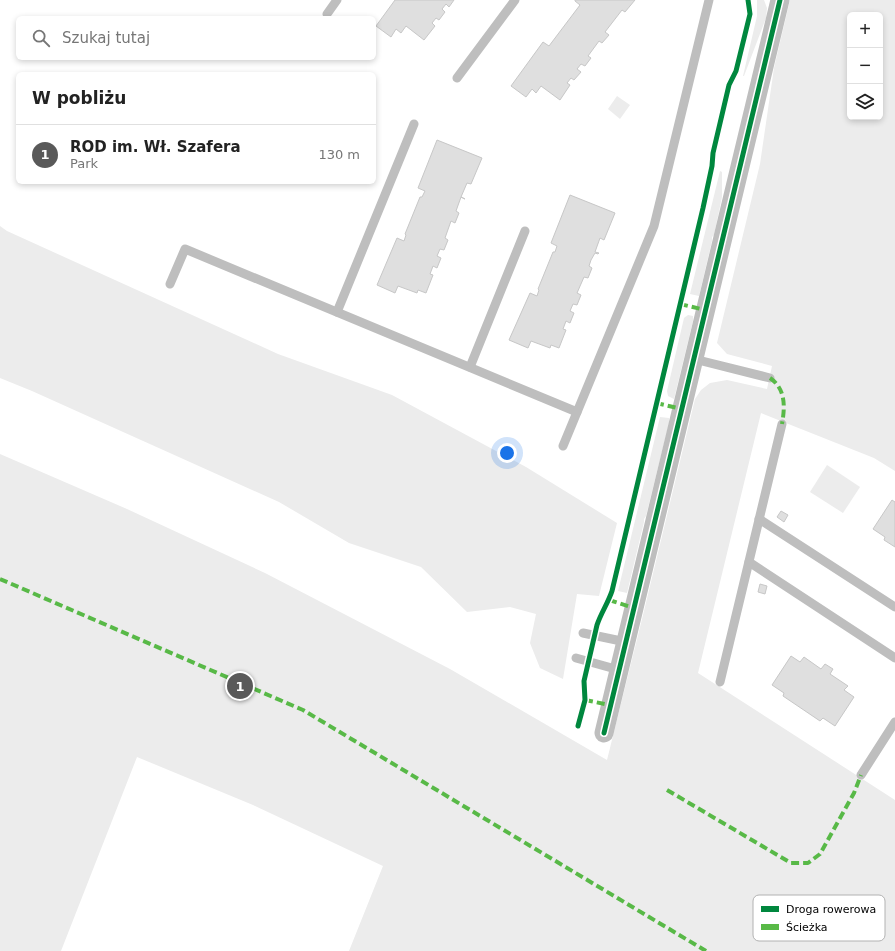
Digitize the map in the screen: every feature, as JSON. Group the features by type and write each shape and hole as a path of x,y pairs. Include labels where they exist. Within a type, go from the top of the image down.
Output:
{"street":[{"path":"604,733 780,0"}],"lane":[{"path":"327,14 337,0"},
{"path":"457,78 515,0"},
{"path":"563,446 654,226 709,0"},
{"path":"337,312 414,124"},
{"path":"470,367 525,231"},
{"path":"170,284 185,249 577,412"},
{"path":"694,360 770,378"},
{"path":"720,682 782,424"},
{"path":"759,519 895,607"},
{"path":"749,562 895,658"},
{"path":"583,633 626,642"},
{"path":"576,658 619,670"},
{"path":"861,775 895,722"}],"shaded area":[{"path":"757,0 764,0 767,8 766,18 743,76 757,16"},
{"path":"790,0 895,0 895,471 874,458 761,413 698,673 895,800 895,951 349,951 383,866 253,805 137,757 61,951 0,951 0,454 127,509 265,573 450,669 607,760 695,399 701,390 710,383 727,380 767,389 772,366 727,354 717,343 760,164 774,68"},
{"path":"617,96 630,105 620,119 608,109"},
{"path":"720,171 722,172 722,197 699,296 690,294"},
{"path":"0,226 7,231 278,354 392,395 526,467 617,523 599,596 577,594 563,679 540,668 530,643 536,614 510,607 467,612 421,567 349,543 279,502 0,378"},
{"path":"688,315 693,316 693,321 674,399 668,396 667,391 684,318"},
{"path":"660,417 669,418 669,423 644,519 627,593 618,591"},
{"path":"827,465 860,487 843,513 810,492"}],"building":[{"path":"395,0 454,0 449,7 446,4 442,9 445,12 439,20 436,18 432,23 435,26 424,40 406,26 401,33 396,29 391,37 376,26"},
{"path":"575,0 635,0 625,12 622,10 605,32 609,35 602,43 599,41 588,56 591,58 585,66 581,64 577,69 581,72 574,80 571,78 567,83 570,85 560,100 541,86 536,93 532,89 526,97 511,86 543,42 549,46 580,5"},
{"path":"437,140 482,158 471,184 467,183 461,197 456,211 459,213 455,223 451,221 445,238 448,240 444,250 440,249 437,256 441,258 437,268 433,266 430,274 433,275 426,293 418,290 417,293 398,286 395,293 377,285 397,238 404,241 405,234 420,197 422,197 425,191 418,188"},
{"path":"570,195 615,213 604,240 600,238 595,252 599,253 595,253 591,260 589,266 592,268 588,278 584,277 577,293 581,295 577,305 573,304 570,311 574,313 570,323 566,321 563,329 566,330 559,348 551,345 550,348 531,341 528,348 509,340 530,293 537,296 538,289 553,252 555,252 557,246 551,243"},
{"path":"892,500 895,502 895,547 884,540 885,537 873,529"},
{"path":"781,511 788,515 784,522 777,517"},
{"path":"760,584 767,586 765,594 758,592"},
{"path":"791,656 800,662 804,657 821,669 825,664 833,669 830,674 848,686 844,690 854,697 835,726 823,718 820,721 783,696 784,693 772,685"}],"marked path":[{"path":"680,304 705,310"},
{"path":"770,378 775,382 782,393 784,405 782,424"},
{"path":"656,403 682,409"},
{"path":"0,579 303,710 706,951"},
{"path":"609,600 634,608"},
{"path":"585,700 610,705"},
{"path":"667,790 791,863 808,863 820,854 854,793 861,775"}],"cycle path":[{"path":"578,726 585,700 584,681 597,625 612,591 703,208 712,166 713,153 729,85 736,71 750,14 748,0"},
{"path":"604,733 780,0"}],"place":[{"name":"ROD im. Wł. Szafera","path":"240,686"}]}
